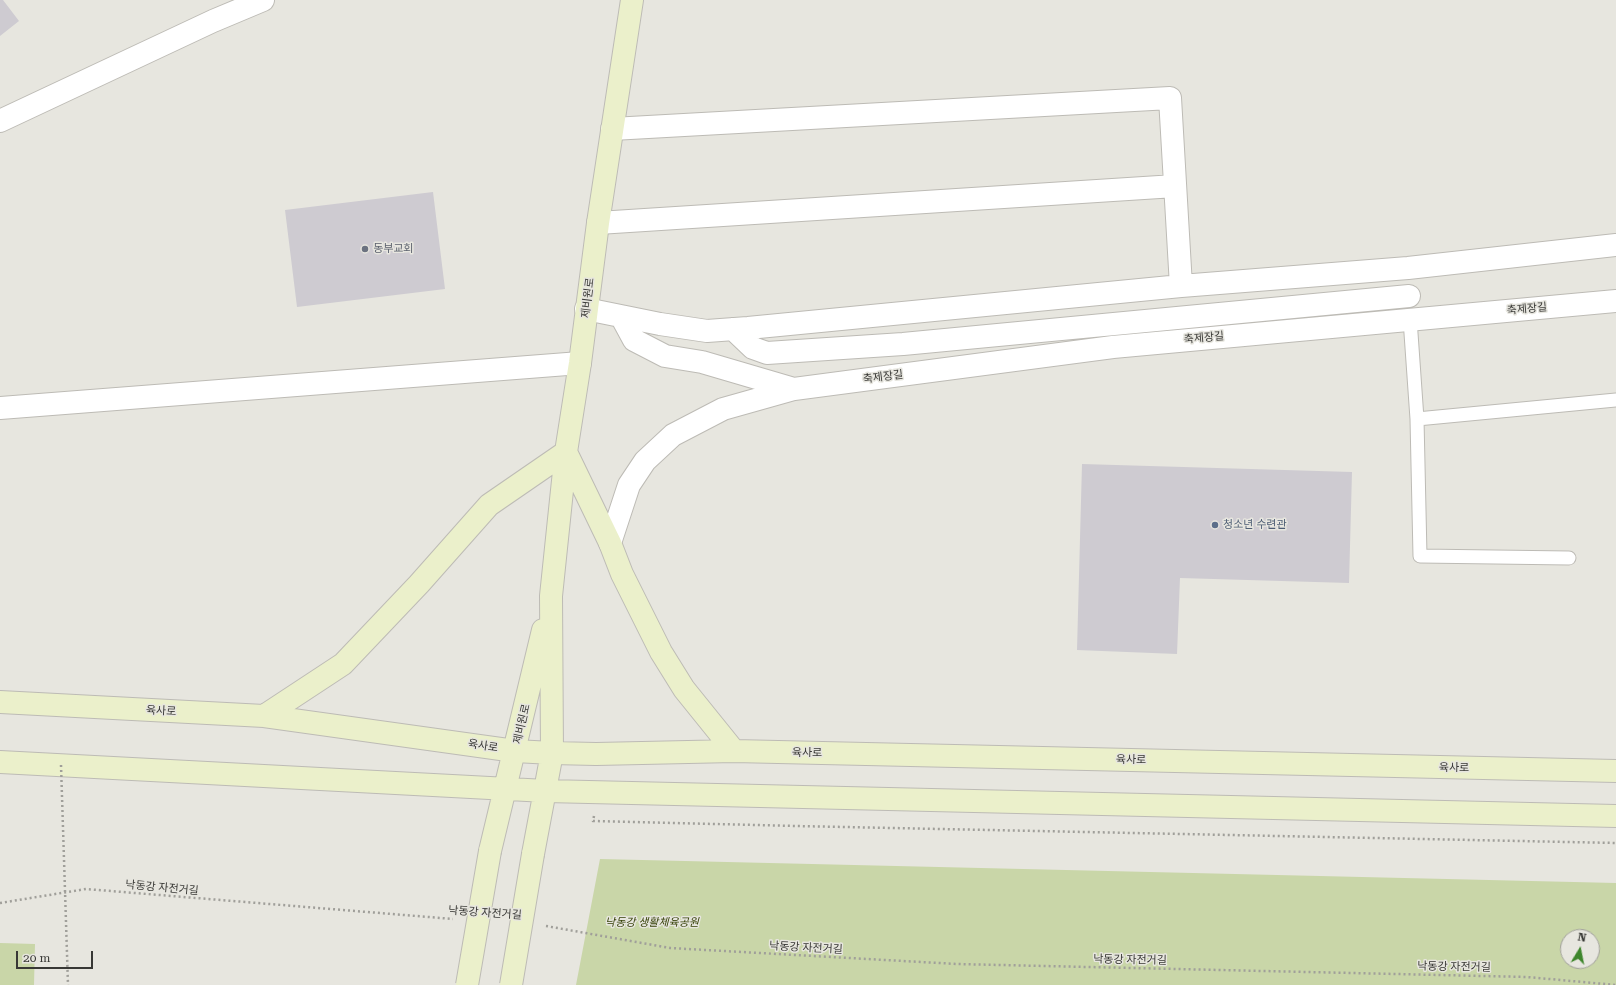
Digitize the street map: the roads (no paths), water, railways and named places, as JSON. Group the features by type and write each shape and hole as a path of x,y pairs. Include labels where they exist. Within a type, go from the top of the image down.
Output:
{"street":[{"path":"0,121 213,21 264,0"},
{"name":"제비원로","path":"511,985 552,753 551,596 566,452 580,363 598,223 632,0"},
{"path":"612,129 1170,98 1181,286"},
{"path":"598,223 1175,186"},
{"path":"586,309 660,324 707,331 1181,286 1408,268 1616,246"},
{"path":"1408,268 1410,319"},
{"path":"733,329 753,348 767,353 903,344 1409,296"},
{"name":"축제장길","path":"610,543 629,484 645,461 673,435 723,409 794,389 1113,347 1616,301"},
{"path":"621,316 634,340 666,356 702,362 794,389"},
{"path":"0,408 580,363"},
{"path":"264,716 343,664 420,584 489,505 566,452 610,543 622,574 661,652 684,689 734,751"},
{"name":"제비원로","path":"467,985 490,851 551,596"},
{"name":"육사로","path":"0,702 264,716 515,751 552,753 734,751 1616,771"},
{"path":"0,762 546,791 1616,816"}],"lane":[{"path":"1410,319 1417,419 1420,556 1569,558"},
{"path":"1417,419 1616,400"}],"place":[{"name":"동부교회","path":"365,249"},
{"name":"청소년 수련관","path":"1215,525"}],"park label":[{"name":"낙동강 생활체육공원","path":"652,923"}]}
